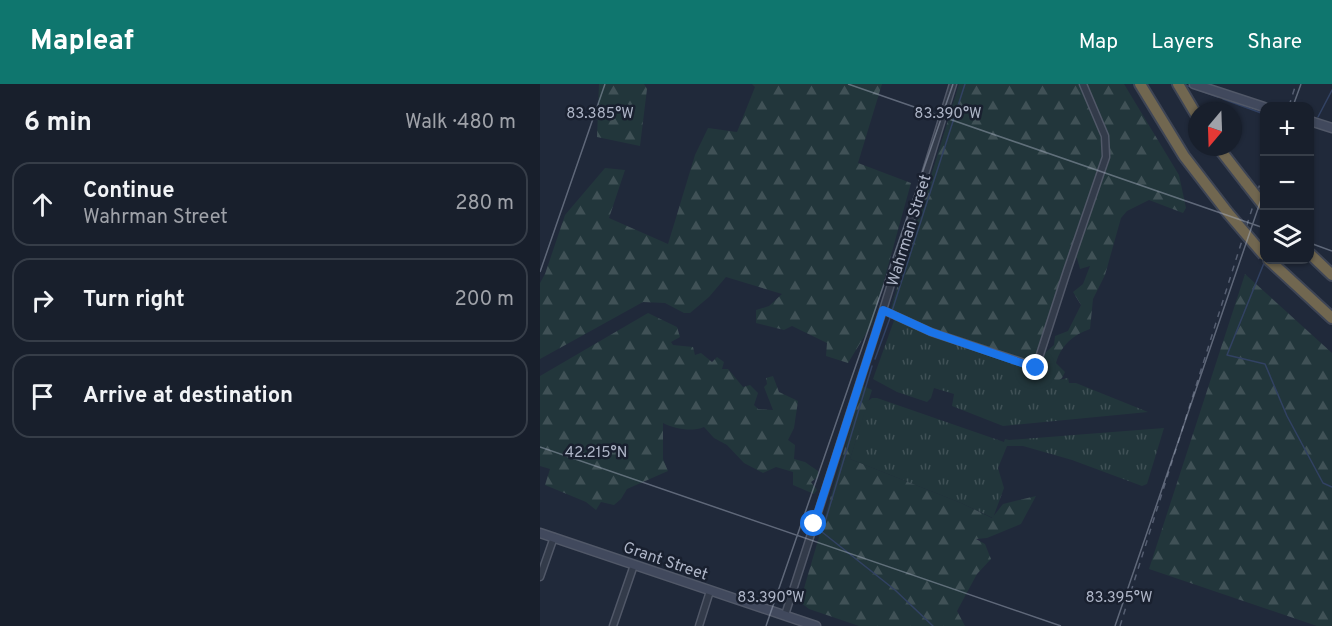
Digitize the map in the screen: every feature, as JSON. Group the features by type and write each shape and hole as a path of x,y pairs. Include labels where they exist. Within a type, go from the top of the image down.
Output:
{"highway":[{"path":"1140,84 1184,156 1260,250"},
{"path":"1178,84 1188,102"},
{"path":"1225,156 1260,201"},
{"path":"1314,258 1332,274"},
{"path":"1273,264 1332,318"}],"street":[{"name":"Wahrman Street","path":"788,619 953,84"},
{"path":"883,310 931,332 1036,368 1106,157 1105,136 1083,84"},
{"path":"1194,84 1260,106"},
{"path":"1314,122 1332,128"},
{"name":"Grant Street","path":"540,533 788,619 816,626"},
{"path":"540,577 554,537"},
{"path":"613,626 634,565"},
{"path":"699,626 710,591"}],"green space":[{"path":"599,84 644,84 647,89 640,146 597,137"},
{"path":"752,84 882,84 858,163 911,183 872,324 848,363 826,356 827,343 792,326 784,330 756,323 756,310 769,306 782,294 726,277 709,297 690,313 684,313 665,303 643,302 540,359 540,283 565,215 605,168 625,170 609,218 668,244 695,155 708,128 737,132 755,87"},
{"path":"959,84 1124,84 1179,175 1186,208 1183,213 1149,200 1127,211 1121,218 1105,275 1093,299 1090,329 1078,334 1064,346 1056,363 1065,372 1058,381 1044,375 1040,369 1045,353 1054,345 1055,336 1068,331 1081,305 1073,292 1083,284 1090,266 1080,269 1077,258 1067,266 1060,282 1033,363 914,322 890,311"},
{"path":"1245,274 1332,353 1332,626 1317,626 1149,569"},
{"path":"648,313 677,327 680,337 671,342 673,345 693,347 695,355 701,353 712,362 717,357 724,362 722,369 728,369 743,387 750,385 758,393 754,405 758,409 773,410 764,387 767,384 766,378 773,376 779,392 798,401 794,428 788,440 795,445 794,459 805,462 818,471 818,477 811,482 817,490 814,494 793,485 793,472 776,467 763,473 744,463 727,445 714,438 704,427 684,429 663,423 663,459 668,471 627,489 614,505 601,502 596,510 586,502 545,485 550,469 540,466 540,376"},
{"path":"896,315 986,348 1035,362 1044,375 1058,380 1068,378 1069,383 1076,383 1148,412 1003,426 952,406 954,394 934,388 927,402 897,392 873,379"},
{"path":"863,386 872,390 850,459 961,503 992,518 1003,504 1036,496 1021,524 987,538 976,539 985,544 991,559 977,574 957,611 965,626 859,626 809,609 800,602"},
{"path":"872,398 1004,442 1005,439 1164,428 1147,484 1142,486 1072,460 1023,446 1007,446 998,468 1004,488 993,518 850,459 868,401"}],"waterway":[{"path":"892,311 965,84"},
{"path":"1185,85 1218,97"},
{"path":"1318,117 1332,90"},
{"path":"1223,99 1260,113"},
{"path":"1264,264 1227,355 1265,364 1287,416 1323,483 1332,487"},
{"path":"875,359 890,318"},
{"path":"872,366 822,532 895,590 933,626"}],"railway":[{"path":"1290,102 1296,84"},
{"path":"1120,626 1260,184"}],"route":[{"path":"814,524 883,310 931,332 1036,368"}]}
